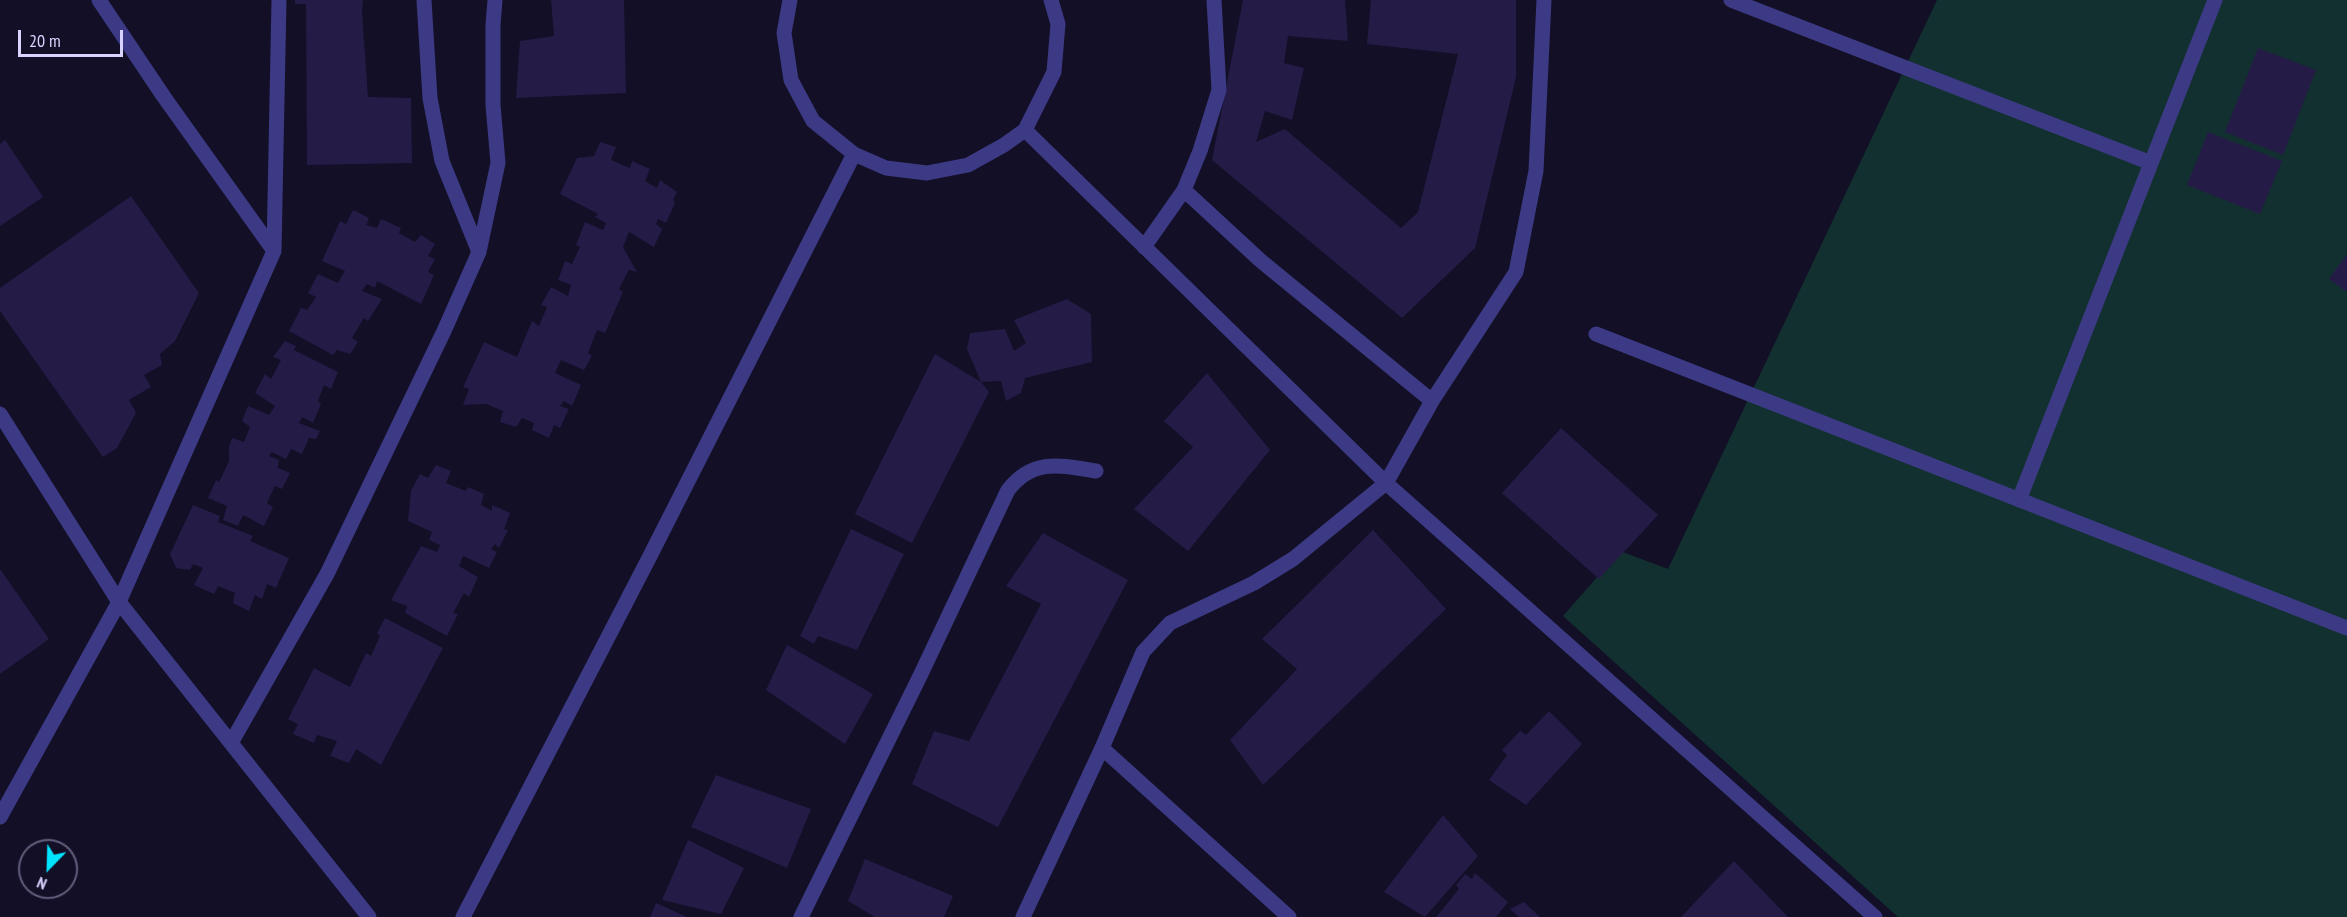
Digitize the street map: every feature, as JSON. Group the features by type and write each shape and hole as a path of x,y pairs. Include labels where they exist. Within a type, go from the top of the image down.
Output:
{"street":[{"path":"99,0 164,97 274,251"},
{"path":"0,817 119,602 274,251 279,0"},
{"path":"424,0 430,99 442,162 478,252"},
{"path":"231,743 327,574 444,331 478,252 498,163 493,105 495,0"},
{"path":"790,0 783,33 791,80 813,121 854,154 886,168 927,173 968,165 1025,130 1054,72 1058,24 1051,0"},
{"path":"1144,247 1184,190 1200,152 1219,90 1214,0"},
{"path":"1023,917 1102,748 1143,652 1170,623 1254,583 1293,559 1386,483 1432,401 1516,272 1536,171 1544,0"},
{"path":"1731,0 2151,163"},
{"path":"2019,500 2215,0"},
{"path":"1025,130 1386,483 1875,917"},
{"path":"463,917 644,568 854,154"},
{"path":"1184,190 1261,261 1432,401"},
{"path":"1596,334 2347,628"},
{"path":"0,414 119,602 369,917"},
{"path":"801,917 921,674 1008,490 1023,473 1033,469 1057,465 1096,471"},
{"path":"1102,748 1289,917"}],"green space":[{"path":"1937,0 2347,0 2347,917 1898,917 1563,616 1620,551 1668,569"}],"building":[{"path":"295,0 363,0 368,97 411,98 412,163 307,165 306,4 295,4"},
{"path":"551,0 624,0 626,93 516,98 520,41 554,36"},
{"path":"1243,0 1345,0 1348,41 1288,36 1284,63 1304,68 1292,120 1265,111 1256,142 1285,129 1401,228 1418,212 1458,54 1367,44 1371,0 1516,0 1516,77 1475,248 1402,318 1212,160"},
{"path":"2258,48 2316,70 2283,155 2225,132"},
{"path":"2208,132 2282,161 2260,214 2187,185"},
{"path":"5,140 43,197 0,226 0,144"},
{"path":"600,142 616,147 611,160 630,168 632,161 650,169 645,181 657,188 660,180 677,192 666,223 658,219 656,224 662,229 654,247 629,232 623,247 637,272 629,270 619,289 623,292 605,333 597,330 588,353 592,356 584,370 561,360 555,373 581,385 572,406 564,401 560,406 569,409 560,428 554,425 549,438 532,430 534,423 522,418 516,427 500,422 503,411 486,404 463,405 469,389 463,387 484,342 517,357 532,321 539,326 547,307 541,305 551,287 568,296 571,285 558,280 565,261 572,264 580,247 576,245 585,222 603,230 606,223 595,217 598,214 560,194 577,158 594,156"},
{"path":"131,196 199,293 175,341 160,354 162,365 144,375 151,387 129,400 136,413 117,448 103,457 0,311 0,288"},
{"path":"353,210 369,218 366,225 377,228 381,219 401,228 399,233 415,242 421,235 435,244 428,256 435,259 428,272 434,275 421,304 377,281 375,288 367,284 362,291 382,299 368,321 364,318 352,338 358,342 350,354 337,350 333,355 289,331 301,308 307,310 316,297 308,293 318,274 338,283 345,271 322,261 340,221 346,224"},
{"path":"2347,254 2347,292 2329,279"},
{"path":"1067,299 1091,314 1092,362 1025,378 1021,393 1006,401 1001,381 981,382 967,349 970,333 1005,329 1014,351 1026,343 1014,320"},
{"path":"285,341 296,346 294,350 338,372 331,389 324,385 318,401 321,404 313,423 302,417 299,423 320,431 316,439 309,438 302,454 291,449 286,459 272,452 269,456 279,460 278,468 290,473 282,489 275,486 267,503 273,507 264,526 243,515 238,526 223,520 227,506 208,498 216,480 219,482 229,461 229,447 232,438 244,442 250,427 242,421 248,406 269,415 275,406 255,393 265,374 271,379 281,360 273,357"},
{"path":"935,354 981,382 989,392 912,543 855,514"},
{"path":"1207,373 1270,450 1188,551 1134,509 1193,447 1164,421"},
{"path":"1561,428 1658,515 1599,579 1502,493"},
{"path":"436,465 451,471 446,483 466,491 468,487 484,494 481,505 492,511 492,505 510,513 504,529 508,530 499,548 495,544 491,549 497,552 489,568 463,556 459,566 478,577 469,597 464,593 453,613 458,614 447,636 405,613 407,606 391,600 421,546 437,552 440,545 429,540 432,532 408,521 411,491 420,474 428,478"},
{"path":"193,505 220,516 218,522 253,536 250,541 289,558 276,588 267,584 262,599 255,595 249,611 233,603 235,593 218,586 214,594 194,585 203,568 193,564 190,570 176,568 170,554"},
{"path":"851,529 904,554 857,650 818,636 814,644 800,636"},
{"path":"1373,530 1446,609 1263,785 1230,740 1297,669 1262,639"},
{"path":"1043,533 1128,580 998,827 912,784 934,731 969,741 1041,604 1006,586"},
{"path":"0,569 49,639 0,674"},
{"path":"385,618 443,648 381,765 356,749 349,763 330,756 337,741 317,735 314,743 293,734 298,724 288,719 314,668 350,687 366,653 371,656 380,636 377,633"},
{"path":"787,645 873,694 845,744 766,690"},
{"path":"1549,711 1582,744 1526,805 1489,780 1507,755 1502,750 1520,731 1526,735"},
{"path":"716,775 811,809 787,868 691,827"},
{"path":"1443,815 1478,856 1425,917 1384,892"},
{"path":"688,840 744,868 721,914 662,900"},
{"path":"865,859 953,896 944,917 875,917 848,901"},
{"path":"1734,861 1788,917 1681,917"},
{"path":"1475,873 1508,902 1496,917 1436,917 1459,889 1456,885 1465,874 1472,879"},
{"path":"1524,902 1540,917 1519,917 1510,909"},
{"path":"656,903 687,917 650,917"}]}
